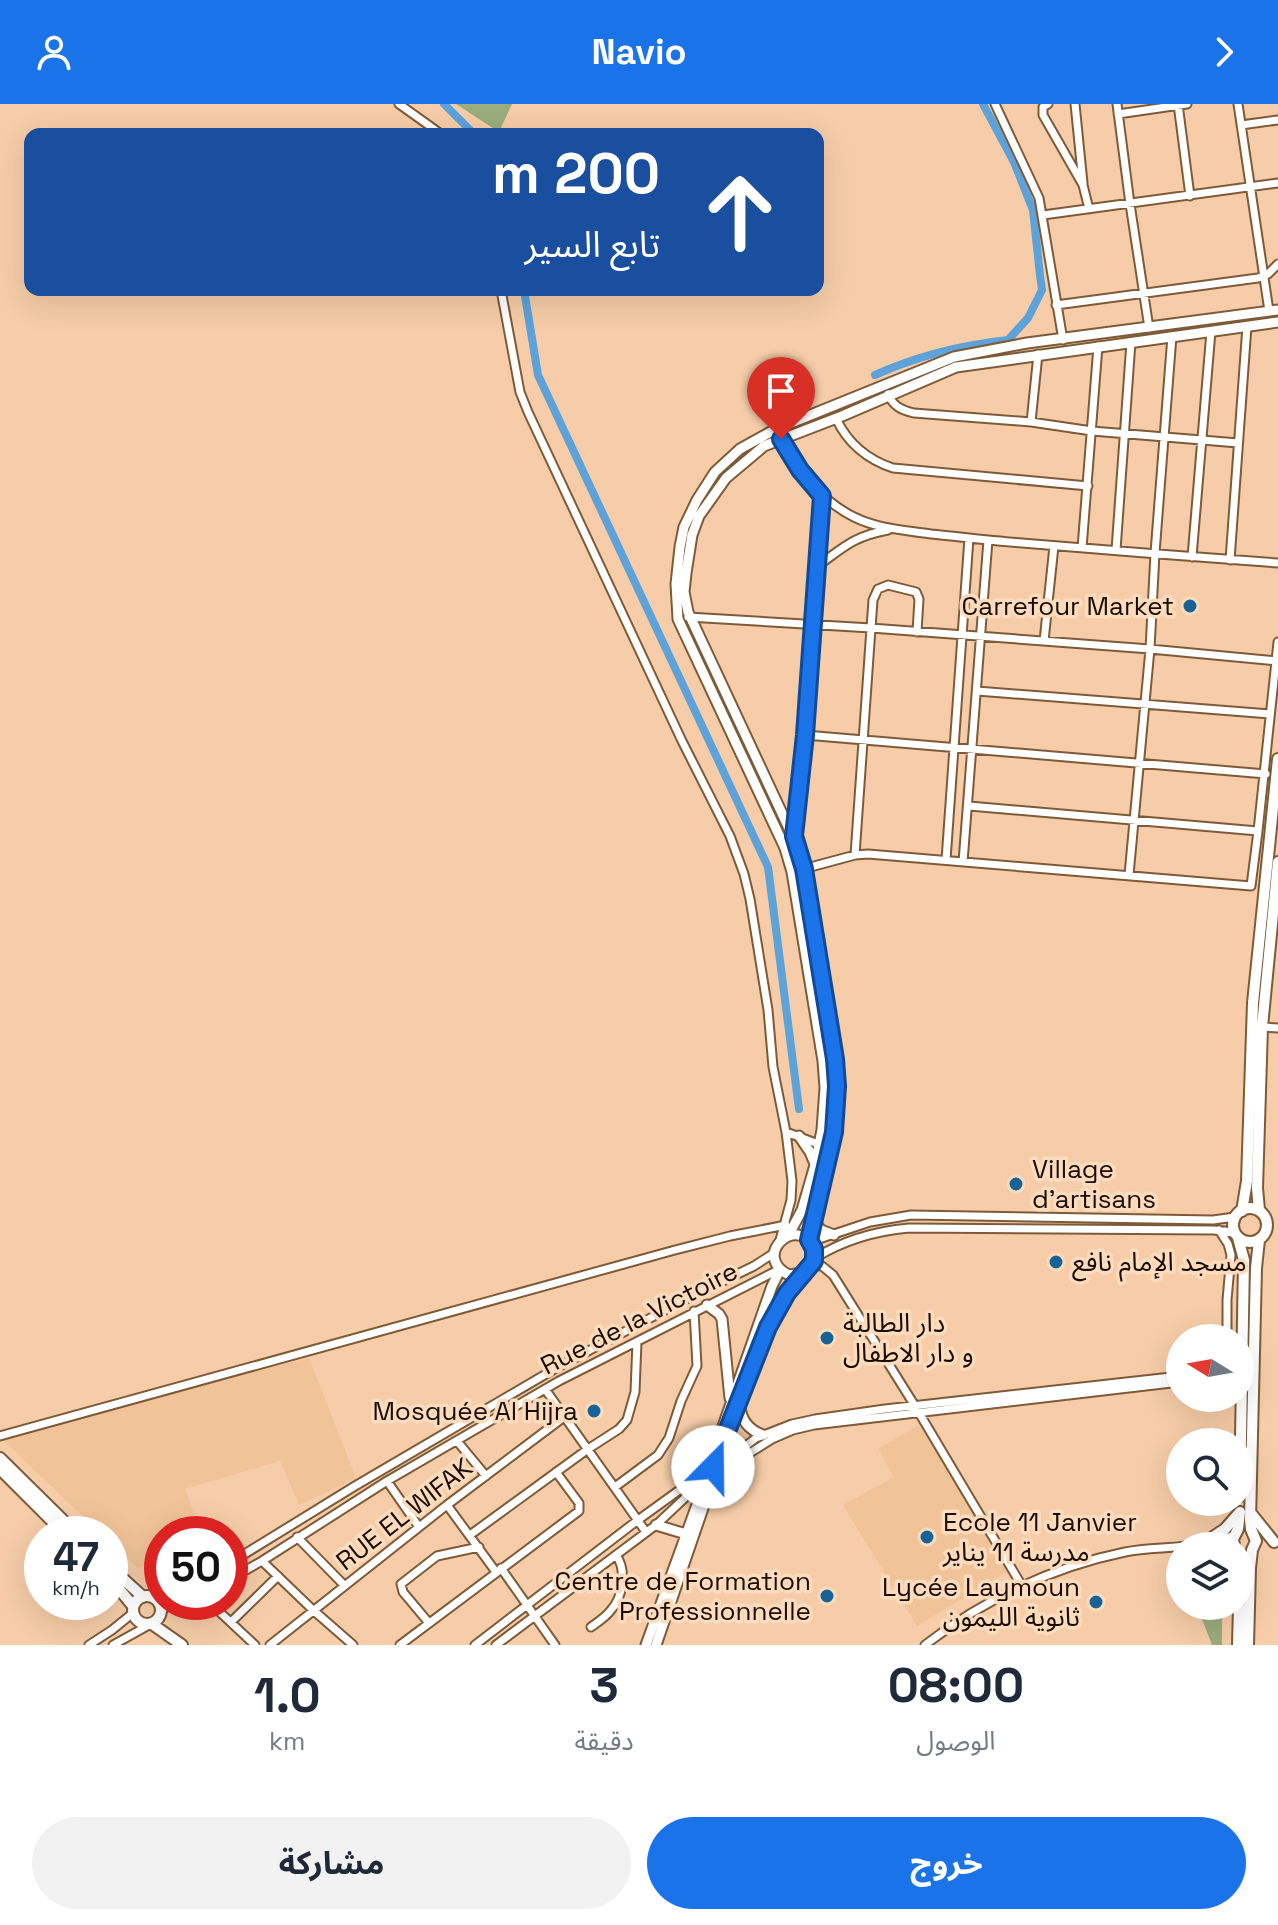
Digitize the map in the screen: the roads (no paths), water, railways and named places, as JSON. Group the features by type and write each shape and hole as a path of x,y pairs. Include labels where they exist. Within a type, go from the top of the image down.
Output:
{"highway":[{"path":"1242,1324 1244,1260 1233,1226 1247,1181 1253,1003 1278,759"},
{"path":"1237,1236 1251,1243 1265,1234 1267,1225 1259,1210 1257,1188 1262,1027 1278,862"},
{"path":"1238,1214 1250,1208 1259,1210"},
{"path":"1247,1428 1259,1240"},
{"path":"0,1458 50,1516"},
{"path":"0,1469 56,1516"},
{"path":"1220,1532 1235,1516"},
{"path":"1251,1516 1276,1542"},
{"path":"128,1582 144,1594"},
{"path":"133,1609 144,1597"},
{"path":"128,1602 137,1621 150,1624 181,1644"},
{"path":"150,1624 156,1620"},
{"path":"166,1620 181,1644"},
{"path":"1238,1645 1239,1620"},
{"path":"1248,1645 1249,1620"}],"main road":[{"path":"803,1273 794,1276 780,1270 774,1253 802,1210 815,1165 825,1102 825,1074 792,872 785,848 678,619 676,584 680,547 684,527 697,500 715,472 740,449 776,429 954,357 1027,343 1273,311"},
{"path":"809,1241 830,1149 837,1100 837,1073 804,869 794,836 689,617 685,601 692,535 699,516 732,471 764,446 956,367 1278,322"},
{"path":"799,1136 815,1165"},
{"path":"813,1220 821,1230 834,1235"},
{"path":"735,1402 768,1327 787,1293 813,1261 814,1249 809,1241 799,1235 785,1234"},
{"path":"656,1645 772,1286 780,1270"},
{"path":"707,1305 722,1319 735,1402 741,1416 750,1428 763,1435"},
{"path":"646,1645 710,1474"},
{"path":"656,1525 686,1534"}],"street":[{"path":"399,104 433,128"},
{"path":"995,104 1035,185 1043,215 1063,340"},
{"path":"1048,104 1043,107 1043,115 1083,185"},
{"path":"1075,104 1083,185 1089,209"},
{"path":"1117,104 1149,328"},
{"path":"1118,114 1181,104 1190,196"},
{"path":"1238,104 1263,277 1273,311"},
{"path":"1241,125 1278,120"},
{"path":"1043,215 1278,183"},
{"path":"1056,305 1263,277 1278,264"},
{"path":"0,1436 675,1250 730,1236 785,1234 792,1181 786,1132 773,1067 768,1010 750,899 738,855 524,402 502,296"},
{"path":"1230,560 1247,326"},
{"path":"1192,557 1211,331"},
{"path":"1129,875 1150,649 1172,336"},
{"path":"1116,550 1131,342"},
{"path":"1082,548 1098,346"},
{"path":"1031,422 1038,354"},
{"path":"885,384 892,403 914,413 1238,443"},
{"path":"836,418 848,438 861,451 893,468 1088,486"},
{"path":"776,429 800,470 822,496 856,518 894,529 1054,546 1278,563"},
{"path":"794,836 819,565 822,496"},
{"path":"819,565 866,534 894,529"},
{"path":"946,860 969,538"},
{"path":"963,862 988,540"},
{"path":"1044,641 1054,546"},
{"path":"855,855 871,628 878,589 888,585 912,589 918,594 917,632"},
{"path":"678,619 689,617 871,628 1277,661"},
{"path":"792,872 868,854 1251,886 1278,642"},
{"path":"977,691 1270,714"},
{"path":"805,735 1276,775"},
{"path":"969,806 1258,831"},
{"path":"1262,1027 1278,1028"},
{"path":"786,1132 830,1149"},
{"path":"809,1241 870,1222 911,1215 1213,1220 1238,1214"},
{"path":"1022,1586 833,1275 813,1261 836,1246 866,1235 909,1228 1219,1230 1237,1236"},
{"path":"1219,1230 1230,1249 1232,1261 1227,1324"},
{"name":"Rue de la Victoire","path":"248,1552 558,1367 774,1253"},
{"name":"Rue de la Victoire","path":"248,1569 387,1481 545,1389 780,1270"},
{"path":"615,1487 658,1455 669,1438 697,1366 694,1311"},
{"path":"470,1535 619,1429 627,1420 635,1392 637,1342"},
{"path":"1146,1383 1166,1379"},
{"path":"496,1645 656,1525 738,1450 763,1435 815,1419 1166,1382"},
{"path":"545,1389 646,1532"},
{"path":"475,1645 638,1520 772,1439 793,1430 917,1409"},
{"name":"RUE EL WIFAK","path":"270,1645 564,1417"},
{"path":"457,1441 486,1476"},
{"path":"400,1645 580,1509 579,1503 556,1472"},
{"path":"387,1481 419,1527"},
{"path":"447,1505 555,1645"},
{"path":"297,1537 344,1585"},
{"path":"1254,1541 1276,1542"},
{"path":"429,1623 403,1592 401,1584 437,1556 479,1547"},
{"path":"925,1645 974,1612 1022,1586 1061,1570 1100,1558 1166,1547"},
{"path":"591,1627 609,1612 616,1601 623,1573 616,1555"},
{"path":"262,1561 353,1645"},
{"path":"255,1645 231,1622 278,1576"},
{"path":"89,1645 112,1630 133,1609"},
{"path":"113,1645 150,1624"}],"waterway":[{"path":"444,104 468,128"},
{"path":"875,375 940,352 1008,340 1028,318 1042,290 1033,210 1014,162 983,104"},
{"path":"525,296 538,375 768,867 799,1109"}],"place":[{"name":"Carrefour Market","path":"1190,606"},
{"name":"Village d'artisans","path":"1016,1184"},
{"name":"مسجد الإمام نافع","path":"1056,1262"},
{"name":"دار الطالبة و دار الاطفال","path":"827,1338"},
{"name":"Mosquée Al Hijra","path":"594,1411"},
{"name":"Ecole 11 Janvier مدرسة 11 يناير","path":"927,1537"},
{"name":"Centre de Formation Professionnelle","path":"827,1596"},
{"name":"Lycée Laymoun ثانوية الليمون","path":"1096,1602"}]}
